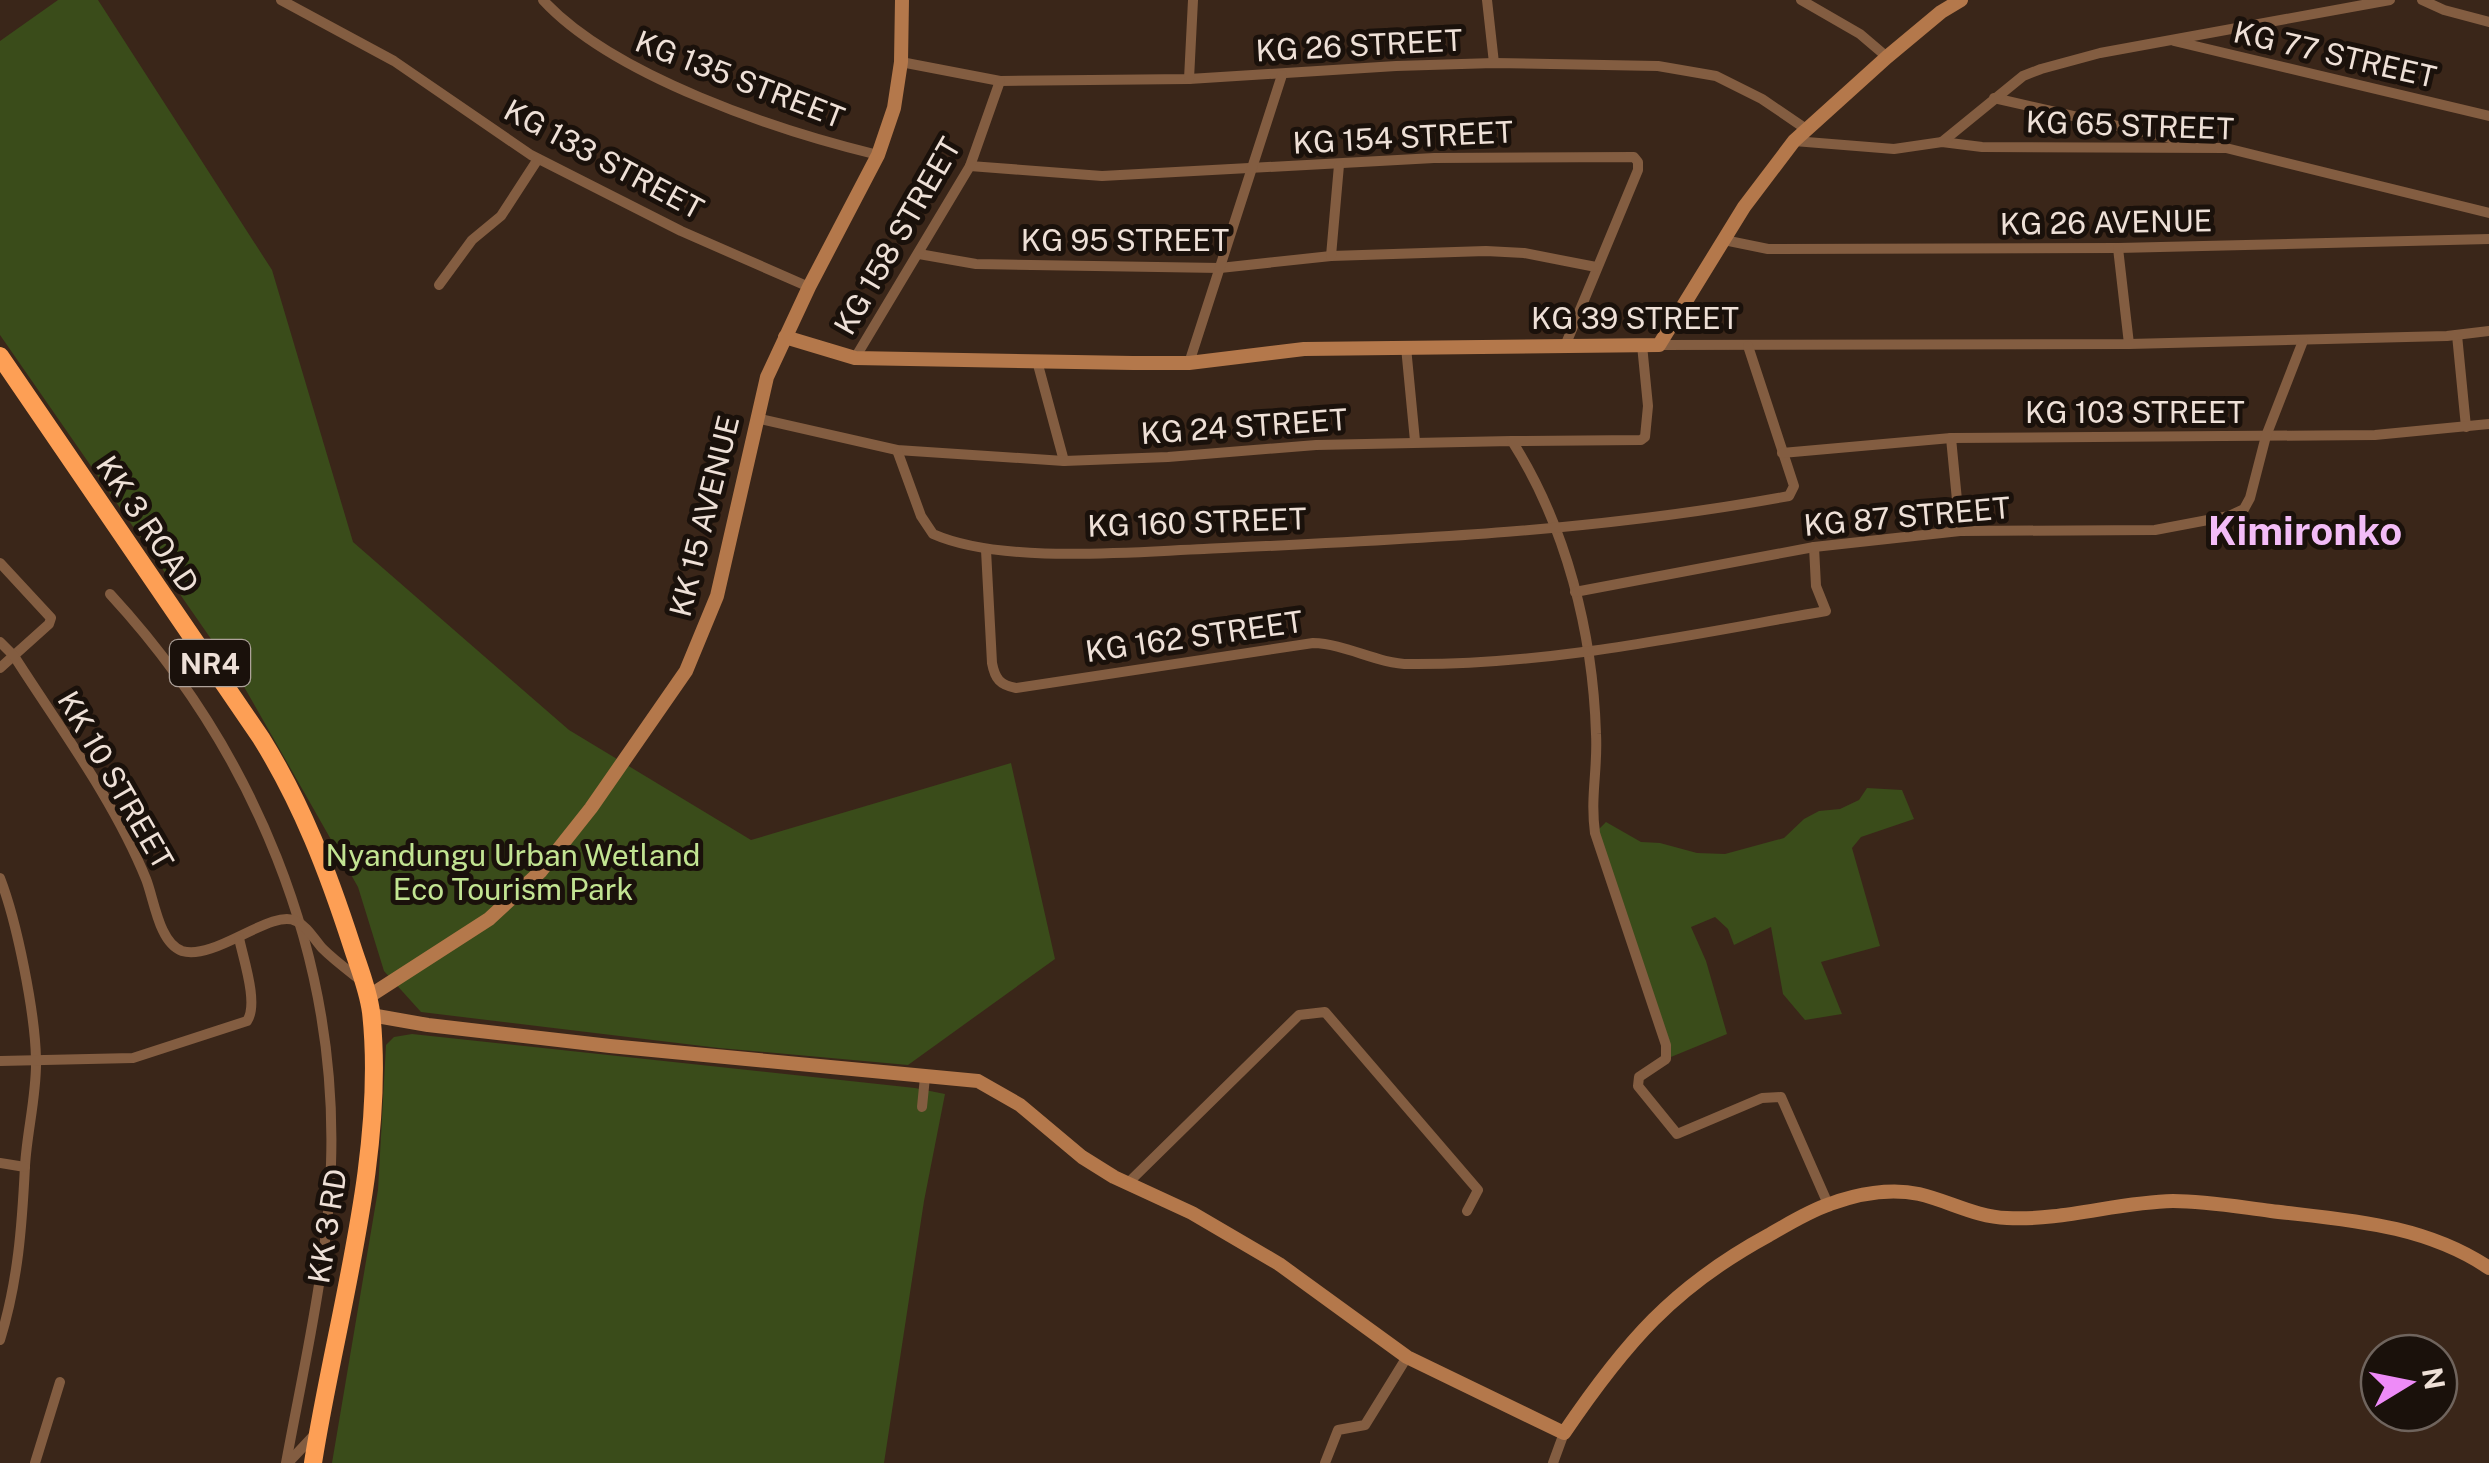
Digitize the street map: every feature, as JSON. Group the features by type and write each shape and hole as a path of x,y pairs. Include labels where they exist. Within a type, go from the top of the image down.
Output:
{"highway":[{"name":"KK 3 ROAD","path":"0,356 290,786 334,888 368,998"},
{"name":"KK 3 RD","path":"312,1463 366,1171 372,1092 368,998"}],"street":[{"name":"KG 133 STREET","path":"281,0 394,61 538,159 681,231 809,287"},
{"name":"KG 135 STREET","path":"543,0 570,28 608,54 655,76 818,139 878,155"},
{"name":"KK 15 AVENUE","path":"368,998 488,919 516,896 592,808 686,671 717,596 767,377 878,155 894,108 901,62 902,0"},
{"path":"1189,79 1193,0"},
{"path":"1487,0 1494,63"},
{"path":"1801,0 1860,34 1887,57"},
{"path":"1660,345 1762,181 1794,141 1887,57 1961,0"},
{"path":"1942,142 2023,76 2041,69 2100,53 2390,0"},
{"path":"2422,0 2489,22"},
{"name":"KG 77 STREET","path":"2171,40 2489,116"},
{"name":"KG 26 STREET","path":"901,62 1000,81 1189,79 1494,63 1658,66 1705,73 1749,92 1806,129"},
{"path":"1189,363 1282,75"},
{"name":"KG 158 STREET","path":"855,358 970,166 1000,81"},
{"path":"1994,98 2202,145"},
{"name":"KG 65 STREET","path":"1794,141 1894,149 1942,142 2126,149 2202,145 2489,213"},
{"name":"KG 154 STREET","path":"970,166 1102,176 1518,156 1634,157 1638,170 1565,346"},
{"path":"439,285 472,240 502,216 538,159"},
{"path":"1330,256 1339,165"},
{"name":"KG 26 AVENUE","path":"1724,240 1768,248 2118,248 2489,239"},
{"path":"2118,248 2129,344"},
{"name":"KG 95 STREET","path":"919,254 976,264 1220,268 1330,256 1486,250 1596,266"},
{"name":"KG 39 STREET","path":"785,337 855,358 1189,363 1304,349 2129,344 2303,341 2489,331"},
{"path":"2458,335 2466,427"},
{"path":"2266,436 2303,341"},
{"name":"KG 24 STREET","path":"756,418 897,450 1064,461 1415,441 1641,440 1645,437 1648,406 1642,345"},
{"path":"1748,346 1782,453"},
{"path":"1406,347 1415,441"},
{"path":"1036,362 1064,461"},
{"name":"KG 103 STREET","path":"1782,453 1951,438 2375,435 2489,424"},
{"name":"KG 87 STREET","path":"1575,592 1814,547 1960,531 2155,530 2208,522 2244,509 2266,436"},
{"path":"1951,438 1960,531"},
{"path":"1512,441 1542,492 1575,592 1588,653 1596,734 1591,800 1595,833 1666,1045 1666,1059 1639,1077 1638,1086 1677,1134 1762,1098 1780,1097 1828,1204"},
{"name":"KG 160 STREET","path":"897,450 921,516 932,534 986,550 1113,552 1556,530 1789,496 1794,486 1782,453"},
{"path":"1588,653 1826,611 1816,586 1814,547"},
{"name":"KG 162 STREET","path":"986,550 992,664 995,677 1004,686 1016,688 1314,643 1332,644 1405,664 1588,653"},
{"path":"0,563 49,613 49,624 0,668"},
{"path":"110,594 151,638 221,741 266,828 300,922 314,976 332,1110 331,1166 324,1245 287,1463"},
{"name":"KK 10 STREET","path":"0,642 14,656 118,822 145,877 168,942 178,950 191,952 239,938 279,918 300,922"},
{"path":"0,878 29,999 36,1060 23,1228 11,1305 0,1340"},
{"path":"300,922 368,998 428,1026 924,1077 966,1078 998,1090 1082,1157 1192,1213 1280,1264 1407,1356 1564,1433"},
{"path":"0,1061 94,1062 134,1058 248,1021 252,1002 239,938"},
{"path":"1128,1183 1299,1015 1325,1012 1478,1190 1467,1211"},
{"path":"922,1108 924,1077"},
{"path":"0,1163 25,1167"},
{"path":"1552,1463 1564,1433 1618,1357 1692,1282 1744,1248 1828,1204 1864,1194 1918,1194 2006,1218 2038,1218 2172,1201 2200,1202 2407,1230 2432,1237 2489,1268"},
{"path":"1324,1463 1333,1436 1338,1430 1365,1425 1407,1356"},
{"path":"35,1463 60,1382"},
{"path":"287,1463 318,1432"}],"green space":[{"name":"Nyandungu Urban Wetland Eco Tourism Park","path":"58,0 98,0 272,270 353,542 569,730 751,840 1011,763 1055,959 908,1065 719,1048 421,1012 384,971 358,887 243,685 0,335 0,41"},
{"path":"1867,788 1902,790 1914,819 1861,837 1852,848 1880,946 1821,962 1842,1014 1805,1020 1783,994 1771,927 1734,945 1728,929 1715,917 1691,927 1706,961 1727,1034 1666,1059 1595,833 1606,822 1641,842 1725,854 1784,838 1819,811 1840,809 1859,800"},
{"path":"412,1034 945,1094 924,1201 884,1463 332,1463 378,1190 386,1045 394,1037"}],"district":[{"name":"Kimironko","path":"2305,530"}]}
